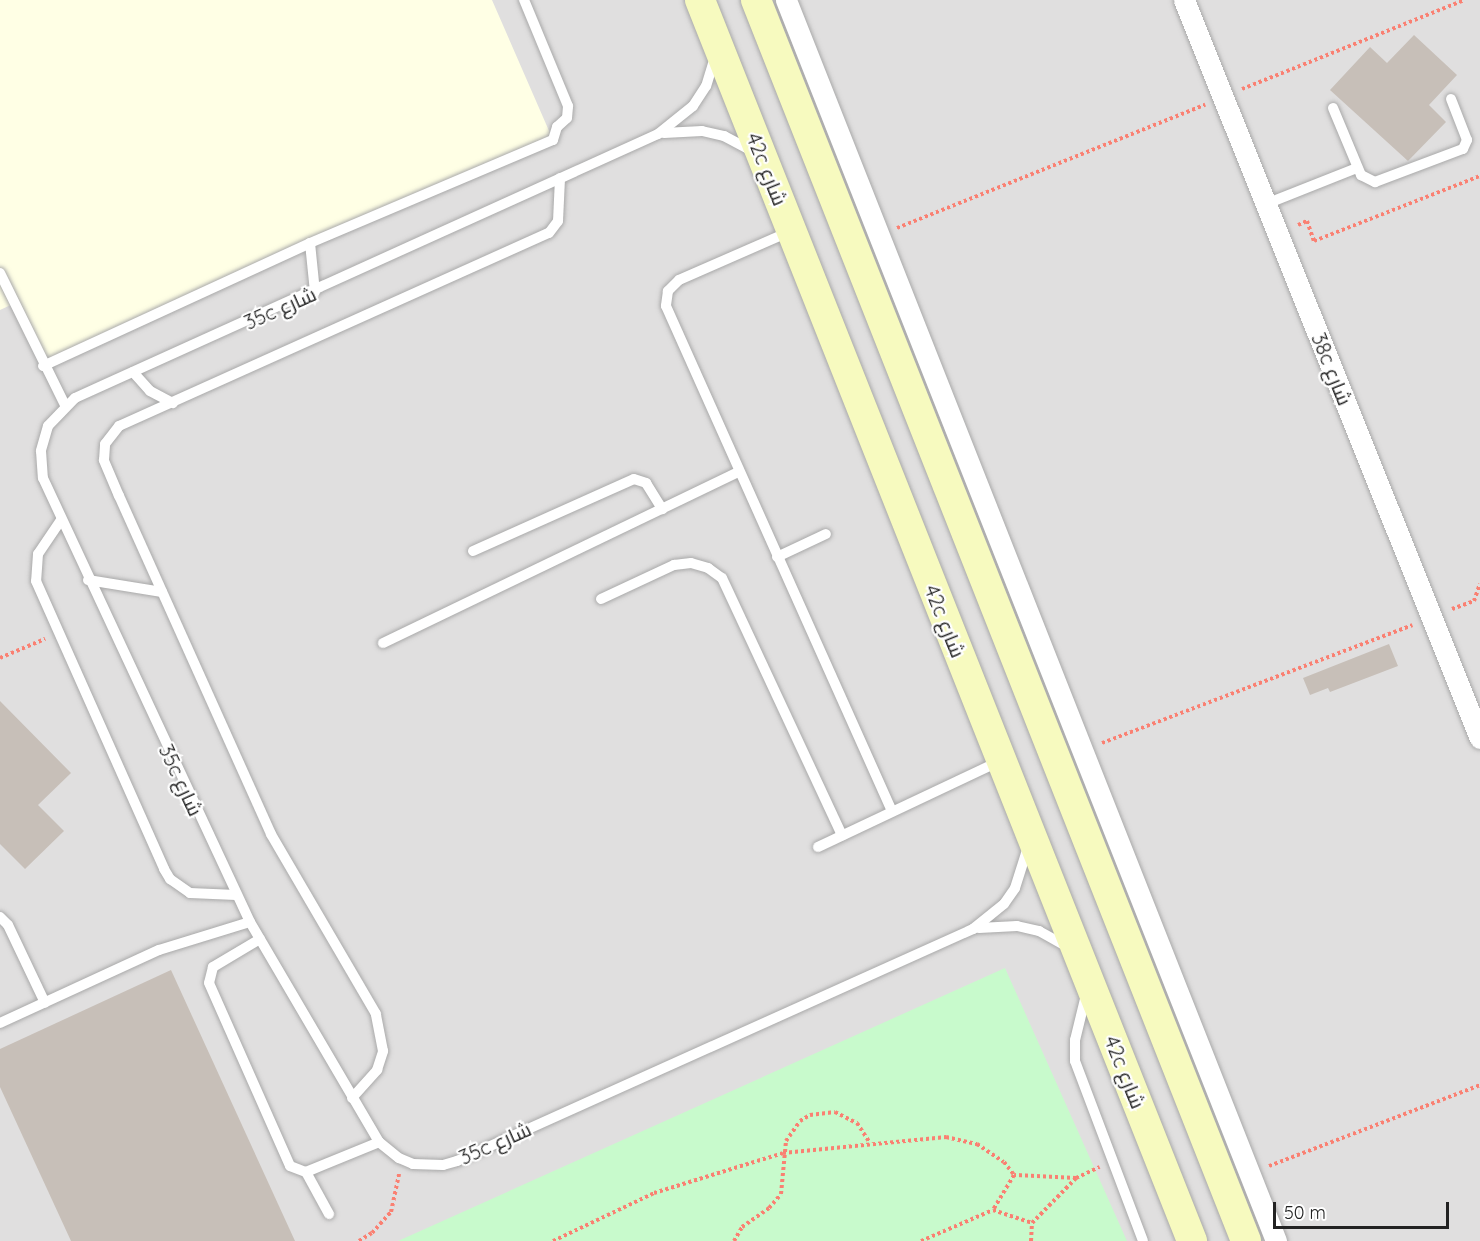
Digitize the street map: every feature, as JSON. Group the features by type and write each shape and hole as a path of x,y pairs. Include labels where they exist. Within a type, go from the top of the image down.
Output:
{"street":[{"name":"42c شارع","path":"700,0 1192,1241"},
{"path":"756,0 1246,1241"},
{"path":"786,0 1276,1241"},
{"name":"38c شارع","path":"1184,0 1480,738"}],"lane":[{"path":"43,366 310,243 554,140 558,127 567,118 568,106 524,0"},
{"name":"35c شارع","path":"717,42 714,65 693,106 658,134 65,405 48,426 41,452 43,478 88,580 250,922 379,1142 399,1158 428,1166 457,1161 973,929 1004,904 1016,888 1024,869 1028,830"},
{"path":"1333,108 1357,168 1367,180 1382,181 1463,149 1467,140 1451,99"},
{"name":"35c شارع","path":"658,134 702,131 734,141 762,158"},
{"path":"1266,204 1357,168"},
{"path":"352,1098 372,1078 383,1051 376,1014 271,834 162,592 104,452 108,437 119,426 549,233 558,221 560,178"},
{"path":"791,231 707,267 673,285 666,306 891,809"},
{"path":"310,243 315,292"},
{"path":"0,273 43,366 65,405"},
{"path":"133,372 150,391 172,403"},
{"path":"383,644 739,472"},
{"path":"473,551 634,479 646,483 662,509"},
{"path":"61,520 38,554 35,572 59,633 170,879 190,893 236,895"},
{"path":"777,557 826,534"},
{"path":"601,599 674,565 691,563 708,568 722,578 842,835"},
{"path":"88,580 162,592"},
{"path":"818,847 891,809 1000,761"},
{"path":"0,917 8,926 45,1003"},
{"path":"0,1023 159,951 250,922"},
{"name":"35c شارع","path":"973,929 1017,926 1059,941 1078,955"},
{"path":"260,939 213,967 210,983 287,1160 295,1169 306,1172 379,1142"},
{"path":"1089,983 1075,1040 1075,1061 1143,1241"},
{"path":"306,1172 329,1214"}],"path":[{"path":"879,236 1464,0"},
{"path":"1277,232 1307,221 1314,241 1480,176"},
{"path":"1081,751 1473,601 1480,584"},
{"path":"0,658 59,633"},
{"path":"1258,1194 1275,1188 1267,1167 1480,1085"},
{"path":"734,1241 742,1227 769,1208 781,1194 783,1153 786,1141 800,1121 822,1112 846,1116 857,1123 870,1143"},
{"path":"553,1241 654,1193 783,1153 870,1143 962,1139 991,1152 1014,1175 1076,1178"},
{"path":"358,1241 372,1233 391,1212 398,1187 399,1158"},
{"path":"1031,1241 1032,1223 1076,1178 1113,1162"},
{"path":"921,1241 993,1210 1014,1175"},
{"path":"993,1210 1032,1223"}],"shaded area":[{"path":"0,0 1480,0 1480,1241 0,1241"},
{"path":"0,0 492,0 553,140 43,366 15,303 0,310"}],"green space":[{"path":"1005,968 1127,1241 398,1241"}],"building":[{"path":"1414,35 1457,75 1429,105 1446,122 1408,161 1330,90 1370,47 1387,63"},
{"path":"1389,644 1398,666 1330,692 1328,688 1310,695 1303,678"},
{"path":"0,701 71,773 38,805 64,831 25,869 0,844"},
{"path":"171,970 295,1241 71,1241 0,1087 0,1049"}]}
